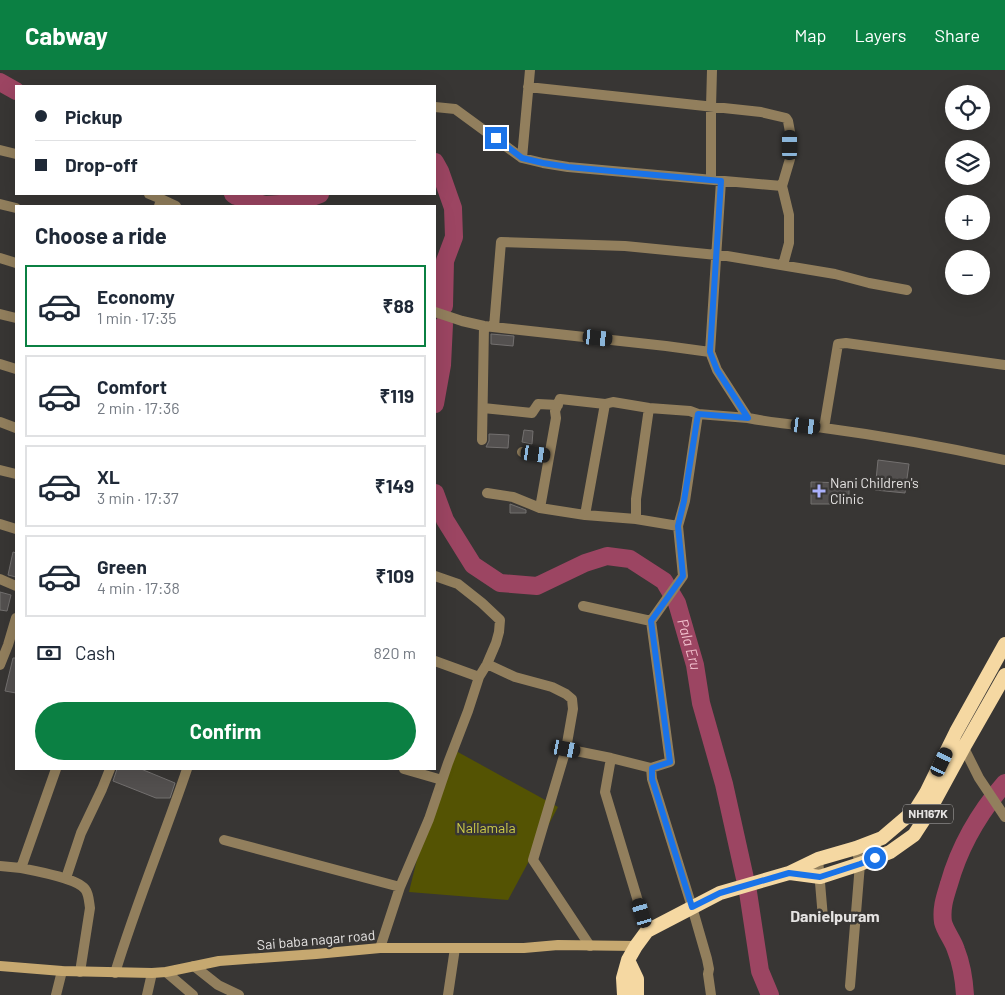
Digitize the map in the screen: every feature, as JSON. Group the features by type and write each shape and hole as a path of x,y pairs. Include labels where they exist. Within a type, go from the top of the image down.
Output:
{"highway":[{"name":"NH167K","path":"624,995 623,978 628,960 647,930 720,893 789,873 818,859 882,838 916,809 926,794 956,732 1005,644"},
{"name":"NH167K","path":"789,873 820,877 890,852 914,835 927,816 1005,675"},
{"path":"628,960 637,979 637,995"}],"main road":[{"name":"Sai baba nagar road","path":"0,966 80,972 152,973 219,961 380,948 524,948 558,945 636,946"}],"street":[{"path":"522,158 530,70"},
{"path":"712,70 711,107 716,180 717,255 710,352 717,370 748,418"},
{"path":"528,87 761,112 786,118 790,132 790,159 782,186 789,215 789,243 783,265"},
{"path":"436,107 455,109 522,158 543,163 568,167 782,186"},
{"path":"0,150 15,154"},
{"path":"150,195 160,203"},
{"path":"0,204 15,208"},
{"path":"482,440 489,326 502,242 625,246 727,256 835,274 869,284 907,290"},
{"path":"0,258 15,262"},
{"path":"436,312 462,321 489,326 657,344 710,352"},
{"path":"0,314 15,318"},
{"path":"824,428 838,344 846,343 1005,365"},
{"path":"0,364 15,369"},
{"path":"540,508 556,418 555,411 560,399 606,404 613,402 649,408 690,411 698,414 748,418 824,428 963,451 1005,460"},
{"path":"483,408 532,413 538,404 558,405"},
{"path":"585,515 606,404"},
{"path":"636,519 636,499 649,408"},
{"path":"566,749 652,768 670,762 651,621 683,576 678,526 684,501 698,414"},
{"path":"0,422 15,428"},
{"path":"522,452 549,456"},
{"path":"0,470 15,474"},
{"path":"487,493 512,497 540,508 585,515 636,519 678,526"},
{"path":"0,524 15,529"},
{"path":"380,948 400,888 429,818 480,677 499,632 500,620 482,603 458,584 436,576"},
{"path":"0,579 15,586"},
{"path":"583,606 651,621"},
{"path":"0,665 4,644 15,620"},
{"path":"436,661 480,677"},
{"path":"487,664 515,677 552,687 572,699 573,709 566,749 533,860 590,946"},
{"path":"956,732 979,778 1005,817"},
{"path":"611,758 606,792 647,930"},
{"path":"652,768 652,779 707,959 711,995"},
{"path":"22,868 56,770"},
{"path":"66,878 81,833 110,770"},
{"path":"115,973 128,930 187,770"},
{"path":"407,770 442,780"},
{"path":"224,840 400,888"},
{"path":"850,986 860,864 856,848"},
{"path":"818,859 823,918"},
{"path":"0,866 22,868 66,878 85,888 90,908 80,972"},
{"path":"448,995 455,948"},
{"path":"194,966 218,985 239,995"},
{"path":"56,995 62,971"},
{"path":"166,972 193,995"},
{"path":"147,995 152,973"}],"green space":[{"name":"Nallamala","path":"456,751 558,807 508,900 409,892 418,855"}],"building":[{"path":"491,334 514,336 513,346 491,344"},
{"path":"524,430 533,431 532,444 522,442"},
{"path":"489,434 509,435 508,448 486,447 489,441"},
{"path":"878,460 909,464 905,493 875,490"},
{"path":"811,482 849,483 849,504 811,504"},
{"path":"510,504 526,510 526,513 510,513"},
{"path":"13,552 15,553 15,577 8,575"},
{"path":"0,592 11,595 7,611 0,610"},
{"path":"13,658 15,658 15,693 5,691"},
{"path":"117,770 143,770 175,783 170,798 156,798 113,781"}],"waterway":[{"name":"Pala Eru","path":"0,82 15,90"},
{"name":"Pala Eru","path":"436,164 453,208 454,237 445,261 444,306"},
{"name":"Pala Eru","path":"234,195 265,205"},
{"name":"Pala Eru","path":"265,205 296,203 317,195"},
{"name":"Pala Eru","path":"436,398 442,365 444,324"},
{"name":"Pala Eru","path":"436,496 445,520 473,565 500,583 537,586 585,563 607,556 630,559 664,581 677,603 695,665 701,703 724,784 748,892 760,971 770,995"},
{"name":"Pala Eru","path":"965,995 960,961 943,922 944,903 953,870 964,843 986,806 1005,783"}],"place":[{"name":"Nani Children's Clinic","path":"819,491"}],"district":[{"name":"Danielpuram","path":"835,916"}],"route":[{"path":"496,138 522,158 543,163 721,181 710,352 717,370 748,418 698,414 684,501 678,526 683,576 651,621 670,762 652,768 652,779 692,907 720,893 789,873 820,877 875,858"}]}
